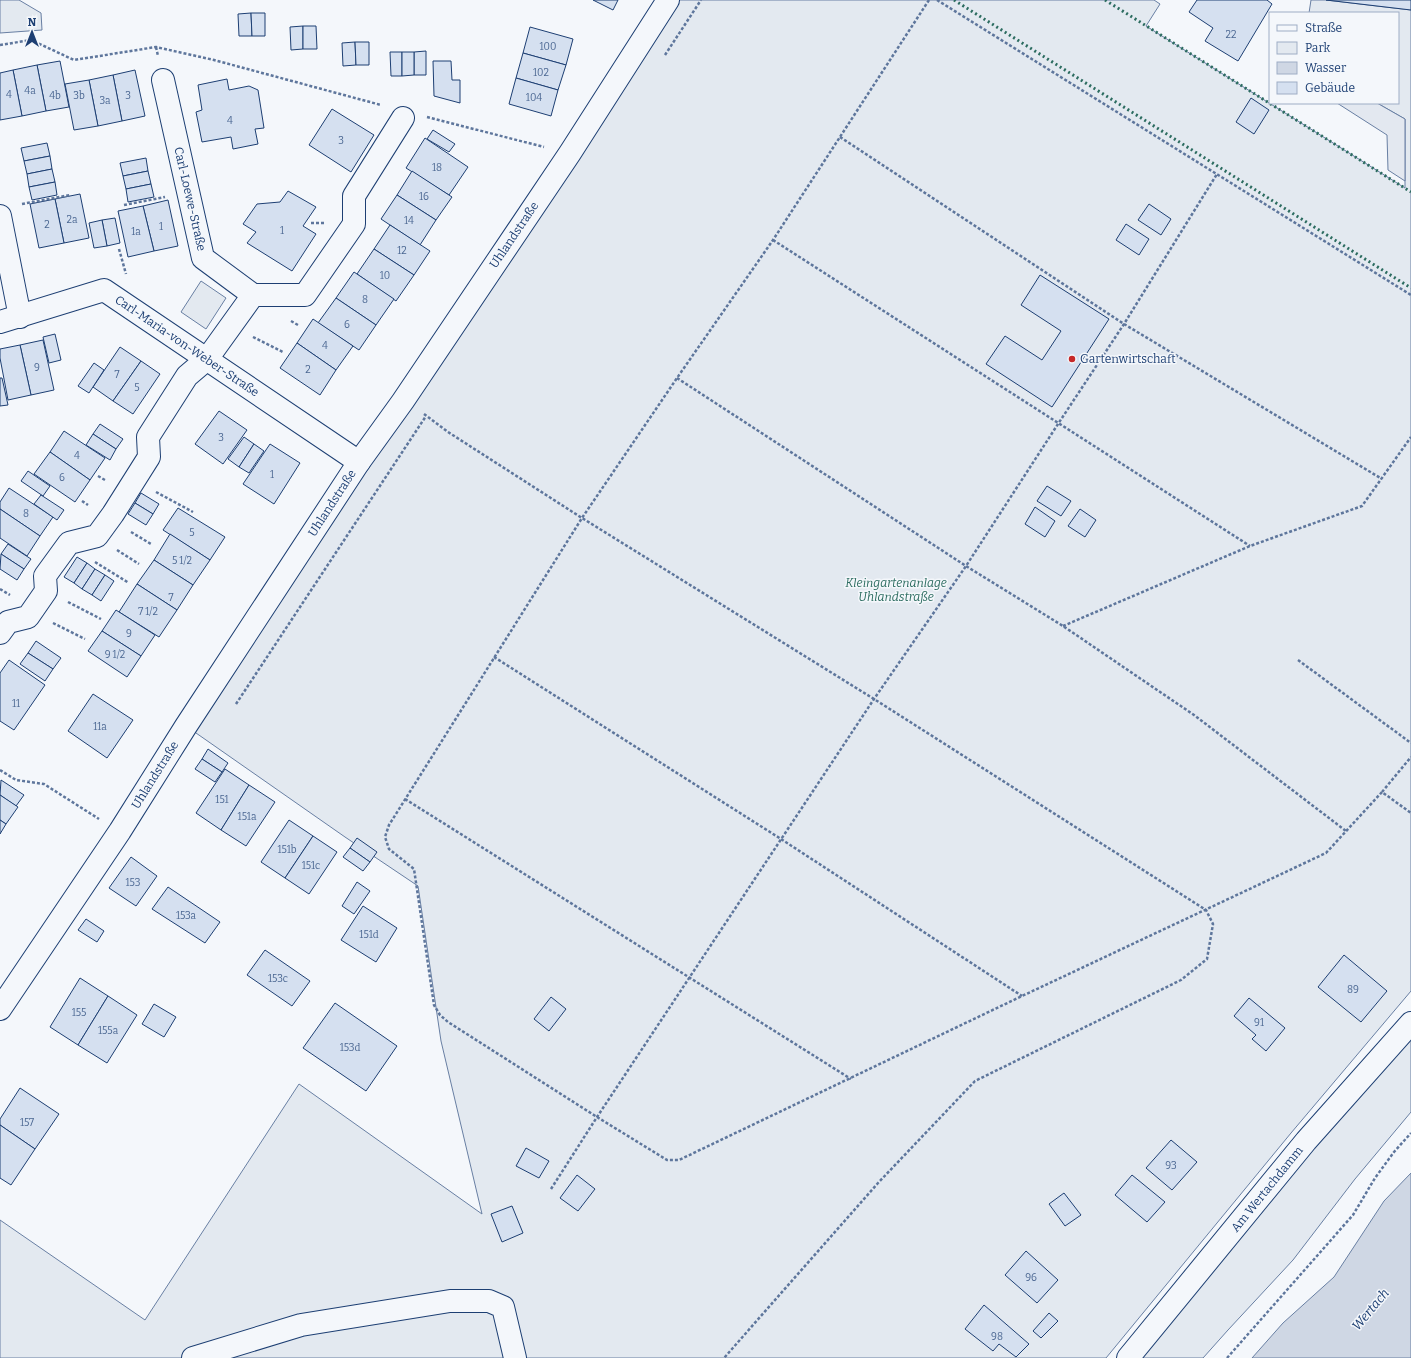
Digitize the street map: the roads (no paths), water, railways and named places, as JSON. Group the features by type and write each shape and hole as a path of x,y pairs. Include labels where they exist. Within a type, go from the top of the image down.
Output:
{"street":[{"name":"Uhlandstraße","path":"0,1009 120,831 186,726 359,462 403,401 570,153 668,0"},
{"name":"Carl-Loewe-Straße","path":"163,80 203,258 253,295"},
{"path":"0,633 8,622 28,617 32,612 46,591 45,576 69,543 97,536 149,457 148,437 187,376 207,360 253,295 305,295 354,224 354,196 412,117"},
{"path":"8,211 10,319"},
{"name":"Carl-Maria-von-Weber-Straße","path":"10,319 104,290 359,462"},
{"name":"Am Wertachdamm","path":"1128,1358 1306,1141 1411,1023"},
{"path":"193,1358 301,1325 450,1301 489,1300 503,1307 515,1358"}],"water":[{"name":"Wertach","path":"1411,1173 1411,1358 1252,1358 1283,1323 1334,1277 1384,1201"}],"place":[{"name":"Gartenwirtschaft","path":"1072,359"}],"park label":[{"name":"Kleingartenanlage Uhlandstraße","path":"896,590"}]}
